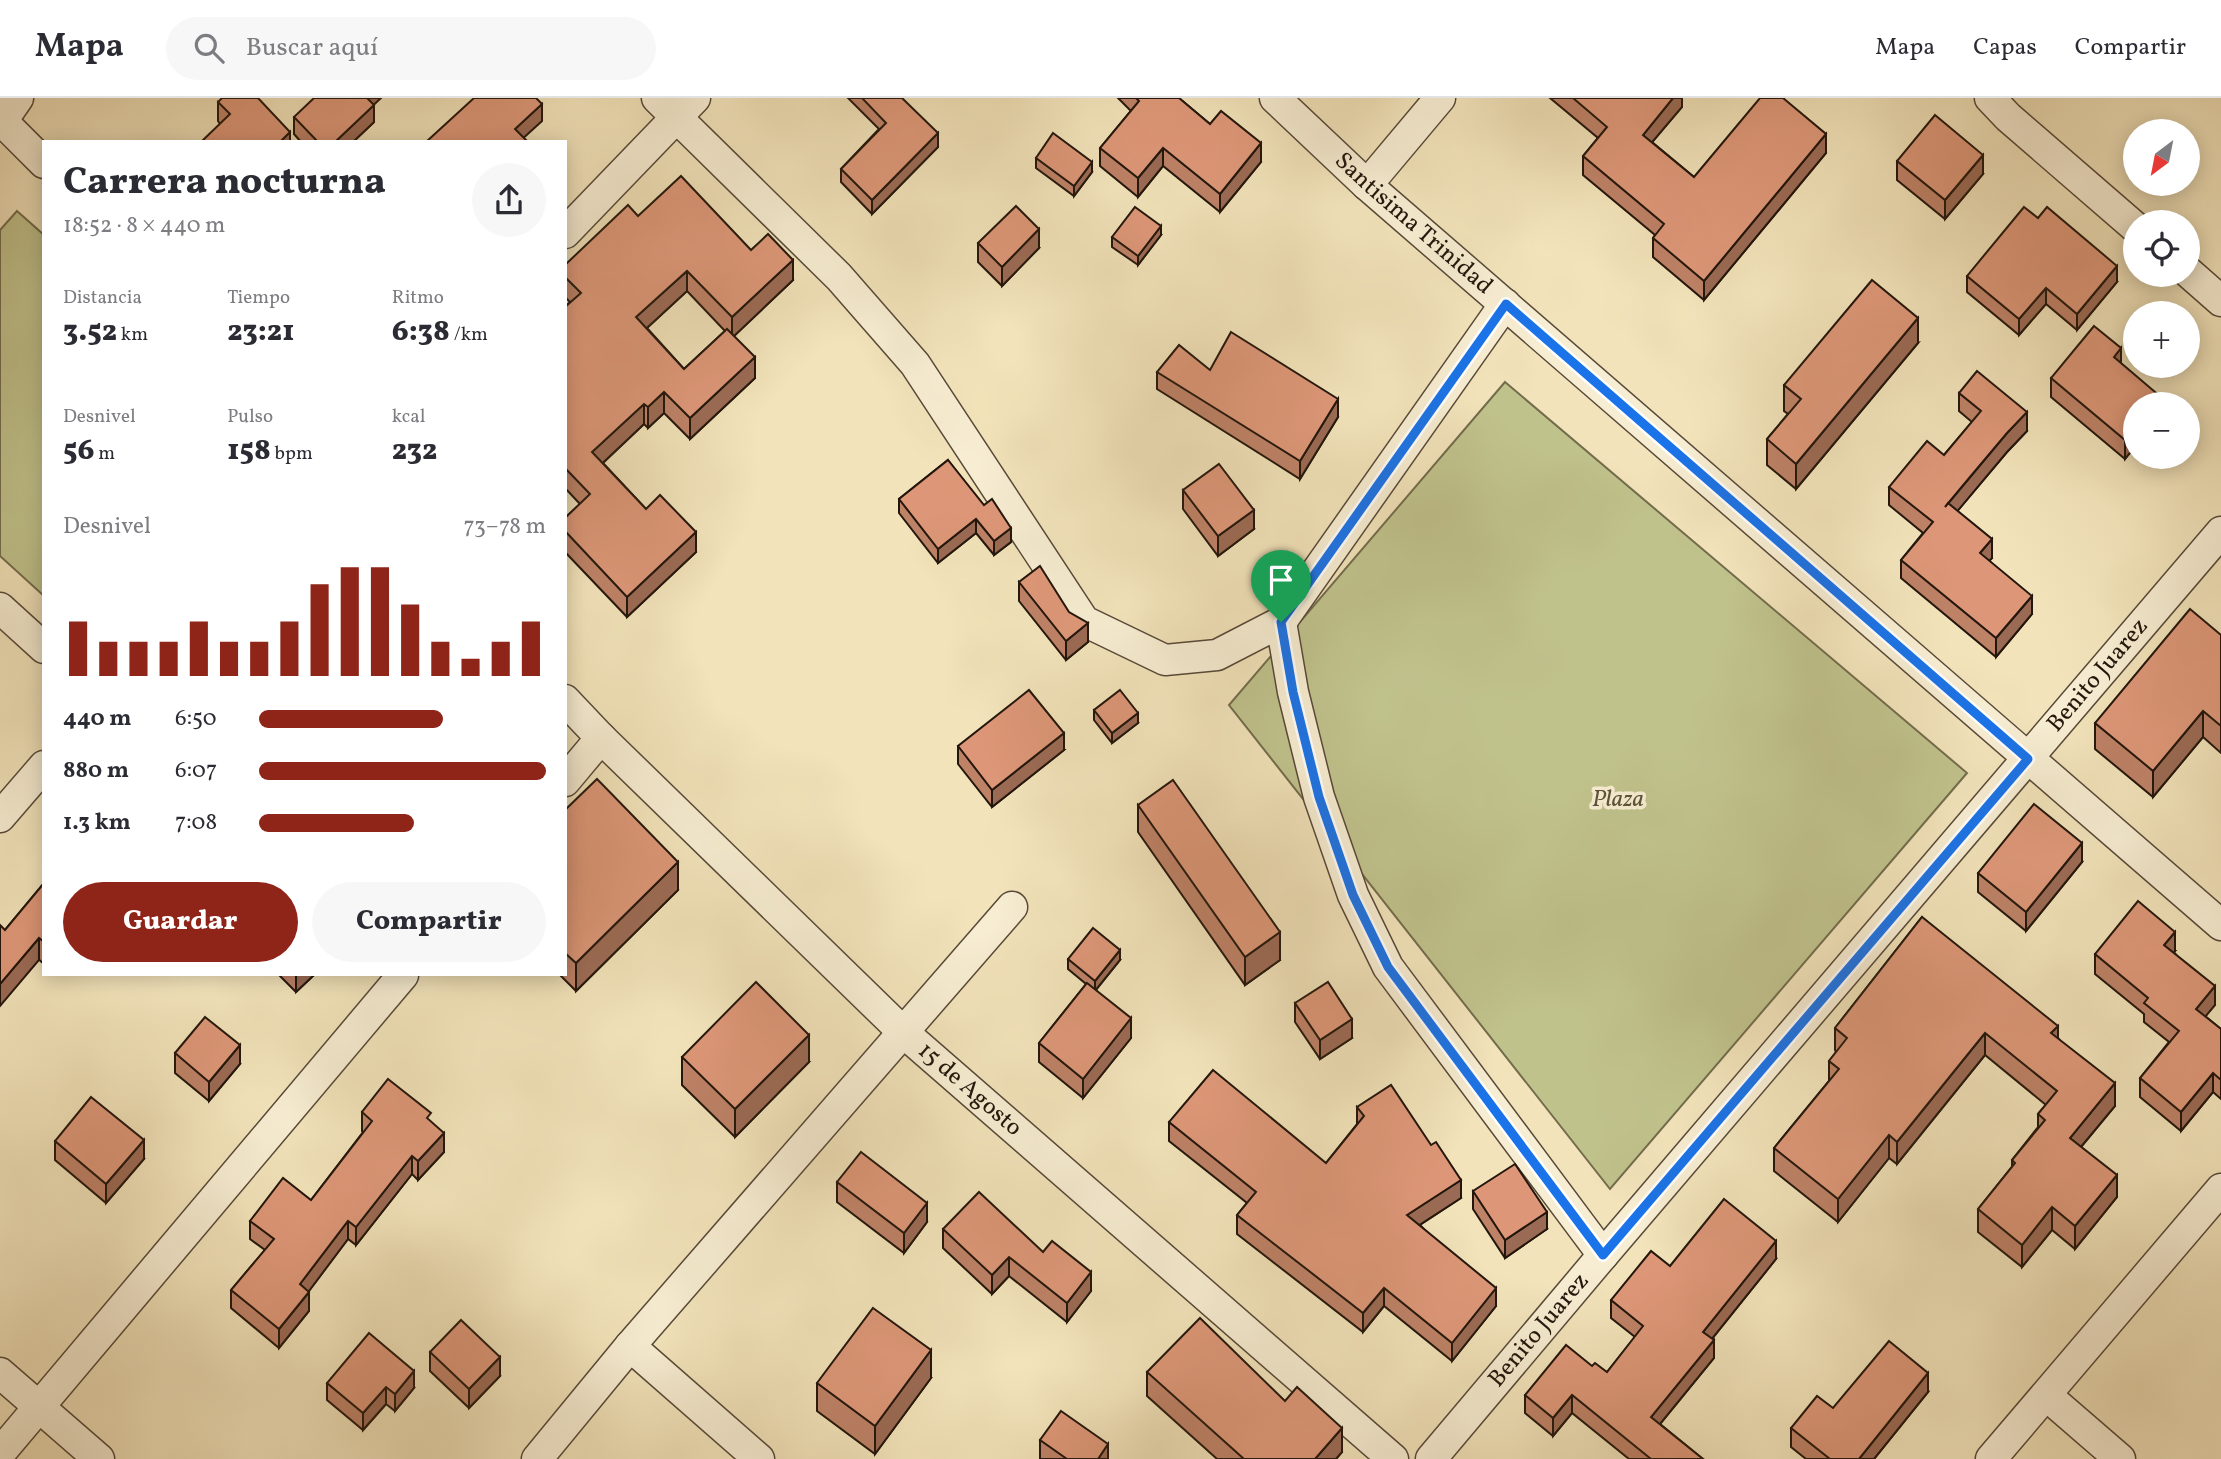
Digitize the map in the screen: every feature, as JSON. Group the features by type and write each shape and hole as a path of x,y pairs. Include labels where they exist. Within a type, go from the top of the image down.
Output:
{"street":[{"name":"Santisima Trinidad","path":"1275,98 1367,185 2221,925"},
{"path":"1367,185 1440,98"},
{"path":"567,231 676,104 839,277 915,364 1084,621 1165,660 1217,655 1281,622 1506,304"},
{"path":"2007,104 2123,215"},
{"path":"7,114 42,160"},
{"path":"2200,283 2221,301"},
{"name":"Benito Juarez","path":"1431,1459 2221,532"},
{"path":"0,608 42,646"},
{"path":"1281,622 1293,692 1319,797 1353,895 1388,967 1603,1255"},
{"name":"15 de Agosto","path":"567,702 902,1032 1393,1459"},
{"path":"567,779 601,738"},
{"path":"0,817 42,768"},
{"path":"537,1459 630,1346 1012,906"},
{"path":"0,1453 401,976"},
{"path":"1991,1459 2221,1189"},
{"path":"630,1346 759,1459"},
{"path":"0,1373 99,1459"},
{"path":"2046,1395 2120,1459"}],"green space":[{"path":"17,211 42,233 42,594 0,556 0,230"},
{"name":"Plaza","path":"1505,382 1967,773 1610,1189 1229,705"}],"building":[{"path":"222,98 258,98 290,132 282,140 203,140 230,114 218,102"},
{"path":"314,98 367,98 374,105 337,140 316,140 294,117"},
{"path":"474,98 536,98 542,104 515,129 526,140 428,140"},
{"path":"862,98 902,98 938,133 872,200 841,169 886,123"},
{"path":"1136,98 1179,98 1210,124 1221,111 1261,143 1220,194 1163,148 1138,178 1100,148 1139,101"},
{"path":"1573,98 1673,98 1643,135 1694,177 1760,98 1783,98 1826,134 1704,281 1653,238 1664,224 1583,156 1607,127"},
{"path":"1935,115 1983,155 1945,200 1897,161"},
{"path":"1053,133 1092,162 1074,186 1036,158"},
{"path":"681,176 751,250 768,234 793,260 732,317 687,271 636,317 684,369 727,329 755,357 690,418 664,392 648,407 644,404 592,452 646,509 660,495 696,532 627,597 567,533 567,516 590,494 567,470 567,305 581,293 567,279 567,263 628,205 638,216"},
{"path":"1016,206 1039,229 1002,267 978,243"},
{"path":"1135,207 1161,226 1138,256 1112,237"},
{"path":"2024,207 2038,218 2047,207 2117,266 2077,314 2046,288 2019,319 1967,276"},
{"path":"1872,280 1918,318 1796,464 1767,439 1801,399 1784,385"},
{"path":"2094,326 2121,348 2114,357 2123,365 2123,378 2139,378 2155,392 2123,392 2123,438 2051,378"},
{"path":"1231,332 1338,399 1300,461 1157,372 1179,345 1210,370"},
{"path":"1977,371 2027,412 1948,503 1992,539 1980,553 2032,596 1996,638 1901,560 1933,522 1889,487 1927,441 1944,455 1981,411 1959,393"},
{"path":"948,460 984,505 992,499 1011,528 994,541 976,519 938,549 899,499"},
{"path":"1219,464 1254,510 1218,536 1183,490"},
{"path":"1040,566 1069,612 1088,623 1066,641 1019,582"},
{"path":"2190,609 2221,635 2221,726 2203,711 2153,771 2095,723"},
{"path":"1029,690 1064,733 992,790 958,746"},
{"path":"1120,690 1138,713 1112,733 1094,710"},
{"path":"597,779 678,862 576,963 567,955 567,808"},
{"path":"1173,780 1280,932 1245,957 1138,805"},
{"path":"2034,804 2082,843 2026,912 1978,873"},
{"path":"42,885 42,940 39,938 0,984 0,925 5,930"},
{"path":"2138,901 2175,932 2164,945 2215,986 2196,1009 2221,1029 2221,1080 2213,1073 2181,1112 2140,1078 2179,1031 2144,1003 2148,998 2095,954"},
{"path":"1922,917 2058,1026 2051,1033 2115,1083 2070,1138 2117,1175 2075,1226 2052,1207 2022,1245 1978,1209 2015,1163 2012,1160 2045,1120 2038,1114 2057,1091 1985,1033 1897,1142 1889,1135 1838,1199 1774,1148 1839,1069 1829,1061 1847,1038 1835,1028"},
{"path":"1093,928 1120,950 1095,981 1068,959"},
{"path":"756,982 809,1035 735,1109 682,1057"},
{"path":"1328,982 1352,1019 1320,1040 1295,1003"},
{"path":"1087,983 1131,1018 1083,1079 1039,1043"},
{"path":"205,1017 240,1045 209,1082 175,1053"},
{"path":"1213,1070 1326,1163 1364,1116 1357,1107 1391,1085 1431,1145 1436,1142 1461,1180 1407,1215 1496,1288 1452,1343 1384,1288 1363,1313 1237,1215 1256,1192 1169,1122"},
{"path":"388,1079 431,1113 427,1118 444,1133 418,1161 412,1156 356,1227 348,1221 300,1284 309,1292 279,1329 231,1290 274,1239 250,1221 283,1178 311,1200 372,1121 362,1112"},
{"path":"91,1097 144,1140 106,1184 55,1141"},
{"path":"861,1152 927,1203 904,1233 837,1182"},
{"path":"1515,1164 1547,1212 1505,1240 1473,1191"},
{"path":"979,1192 1043,1252 1052,1241 1091,1272 1067,1303 1009,1257 992,1275 943,1229"},
{"path":"1724,1199 1776,1241 1703,1332 1714,1340 1651,1417 1703,1459 1651,1459 1572,1395 1553,1418 1525,1395 1566,1345 1592,1366 1595,1363 1607,1372 1643,1326 1611,1300 1651,1251 1670,1266"},
{"path":"873,1308 931,1350 875,1426 817,1383"},
{"path":"1200,1318 1285,1401 1297,1387 1342,1428 1315,1459 1244,1459 1147,1372"},
{"path":"461,1320 500,1357 469,1389 430,1352"},
{"path":"369,1333 414,1371 395,1394 386,1387 363,1413 327,1383"},
{"path":"1889,1341 1928,1373 1859,1459 1830,1459 1791,1428 1817,1396 1833,1408"},
{"path":"1061,1411 1108,1444 1098,1459 1067,1459 1040,1440"}],"route":[{"path":"1506,304 2028,759 1603,1255 1388,967 1353,895 1319,797 1293,692 1281,622 1506,304"}]}
